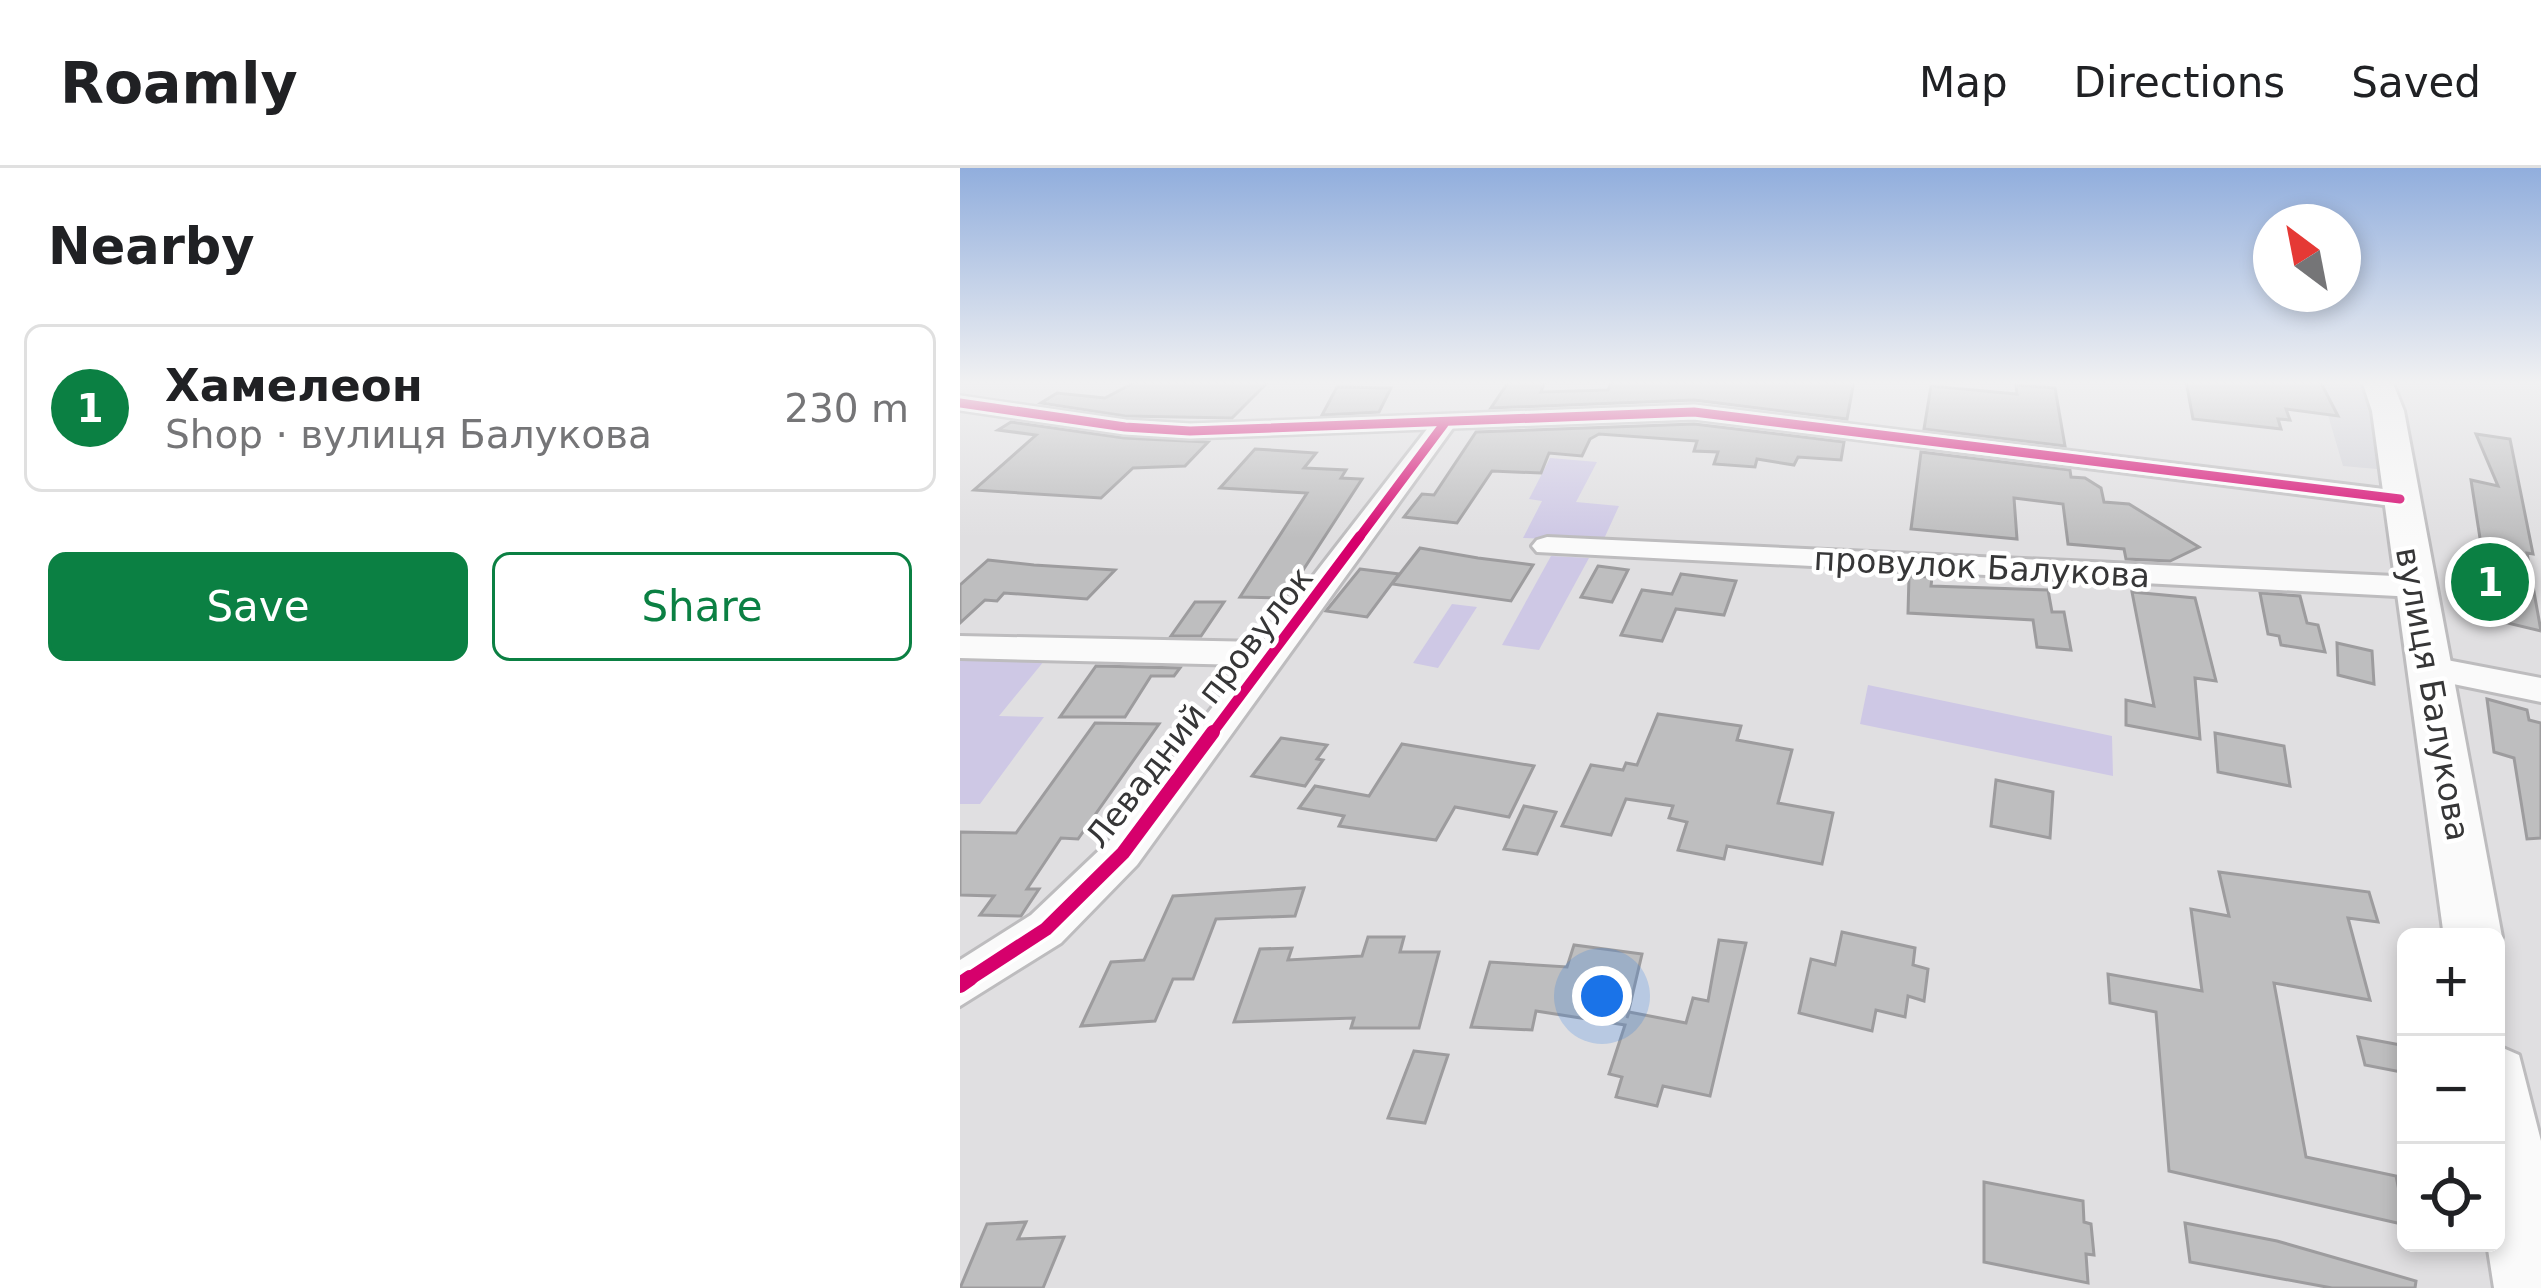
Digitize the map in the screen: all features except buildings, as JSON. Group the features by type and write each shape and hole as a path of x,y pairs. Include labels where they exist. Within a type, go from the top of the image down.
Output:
{"main road":[{"name":"вулиця Балукова","path":"2391,433 2472,928"},
{"path":"2505,1123 2532,1257"}],"street":[{"name":"Левадний провулок","path":"960,986 1046,929 1124,853 1437,433"},
{"path":"1867,433 2400,499"},
{"name":"провулок Балукова","path":"1547,546 2416,587"},
{"path":"960,647 1275,654"},
{"path":"2431,669 2541,690"}],"shaded area":[{"path":"2333,433 2379,433 2384,457 2377,469 2343,466"},
{"path":"1550,458 1597,462 1576,502 1619,506 1603,541 1523,538 1542,501 1529,499"},
{"path":"1551,556 1589,558 1539,650 1502,645"},
{"path":"1452,604 1477,607 1438,668 1413,663"},
{"path":"960,654 1049,655 999,716 1044,717 980,804 960,804"},
{"path":"1868,685 2112,736 2113,776 1860,724"}],"cycle path":[{"path":"960,985 1046,929 1123,853 1437,433"},
{"path":"1867,433 2400,499"}],"place":[{"name":"Хамелеон","path":"2490,582"}]}
